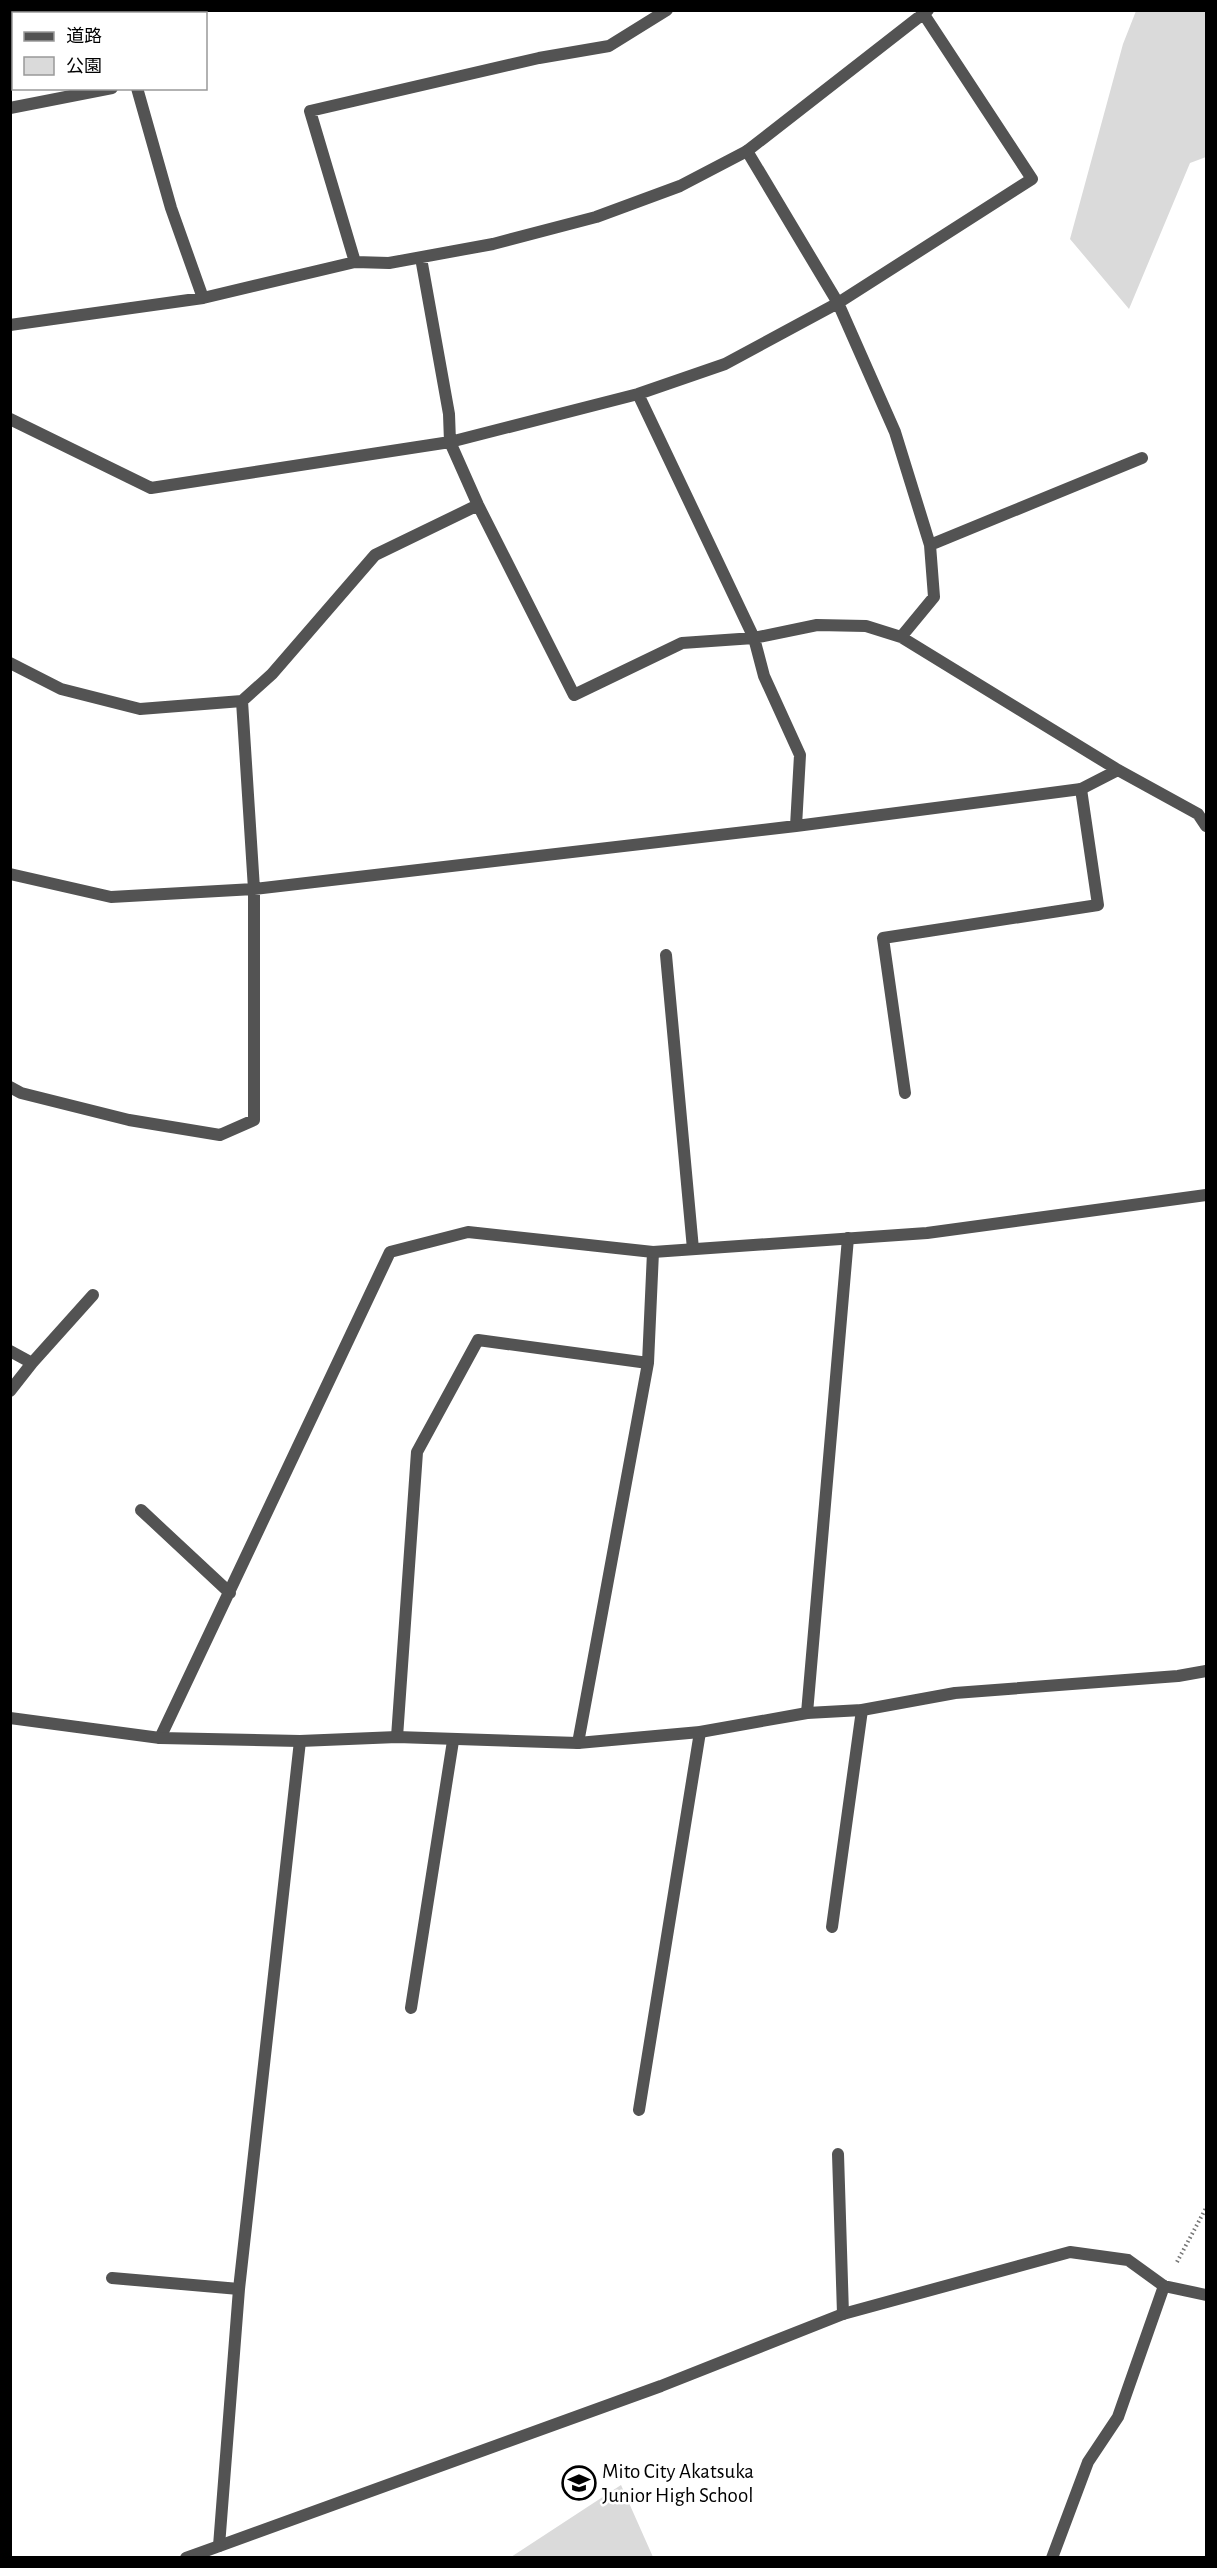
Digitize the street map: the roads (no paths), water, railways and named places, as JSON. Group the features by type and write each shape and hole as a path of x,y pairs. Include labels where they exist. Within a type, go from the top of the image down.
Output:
{"street":[{"path":"356,262 310,111 539,58 609,46 667,10"},
{"path":"10,325 203,298 356,262 389,263 421,258 492,244 596,217 680,186 747,151 924,12 1032,179 838,303 724,364 638,394 450,442 151,488 10,419"},
{"path":"10,108 102,90"},
{"path":"138,90 171,208 203,298"},
{"path":"747,151 838,303 895,432 930,545 934,597 901,637"},
{"path":"421,258 449,414 450,442 478,505 574,694 682,643 754,638 817,625 866,626 901,637 1118,770 1198,814 1206,826"},
{"path":"638,394 754,638 764,676 800,755 796,826"},
{"path":"930,545 1142,458"},
{"path":"10,663 61,689 140,709 242,701 272,674 375,555 478,505"},
{"path":"10,1086 21,1093 129,1120 220,1135 254,1120 254,889 242,701"},
{"path":"10,874 111,897 254,889 796,826 1082,789 1118,770"},
{"path":"905,1093 883,938 1098,905 1082,789"},
{"path":"666,955 693,1249"},
{"path":"160,1738 231,1593 390,1252 468,1232 653,1252 927,1233 1206,1195"},
{"path":"807,1713 848,1238"},
{"path":"579,1743 648,1363 653,1252"},
{"path":"10,1390 93,1295"},
{"path":"397,1737 417,1452 478,1340 648,1363"},
{"path":"10,1351 32,1363"},
{"path":"141,1510 231,1593"},
{"path":"10,1718 160,1738 300,1741 397,1737 453,1741 579,1743 700,1732 807,1713 862,1710 955,1693 1178,1676 1206,1671"},
{"path":"832,1927 862,1710"},
{"path":"639,2110 700,1732"},
{"path":"219,2546 239,2289 300,1741"},
{"path":"411,2008 453,1741"},
{"path":"838,2154 843,2314"},
{"path":"186,2558 661,2386 843,2314 1070,2252 1128,2260 1164,2286 1206,2295"},
{"path":"111,2278 239,2289"},
{"path":"1052,2558 1088,2462 1118,2417 1164,2286"}],"place":[{"name":"Mito City Akatsuka Junior High School","path":"579,2483"}]}
